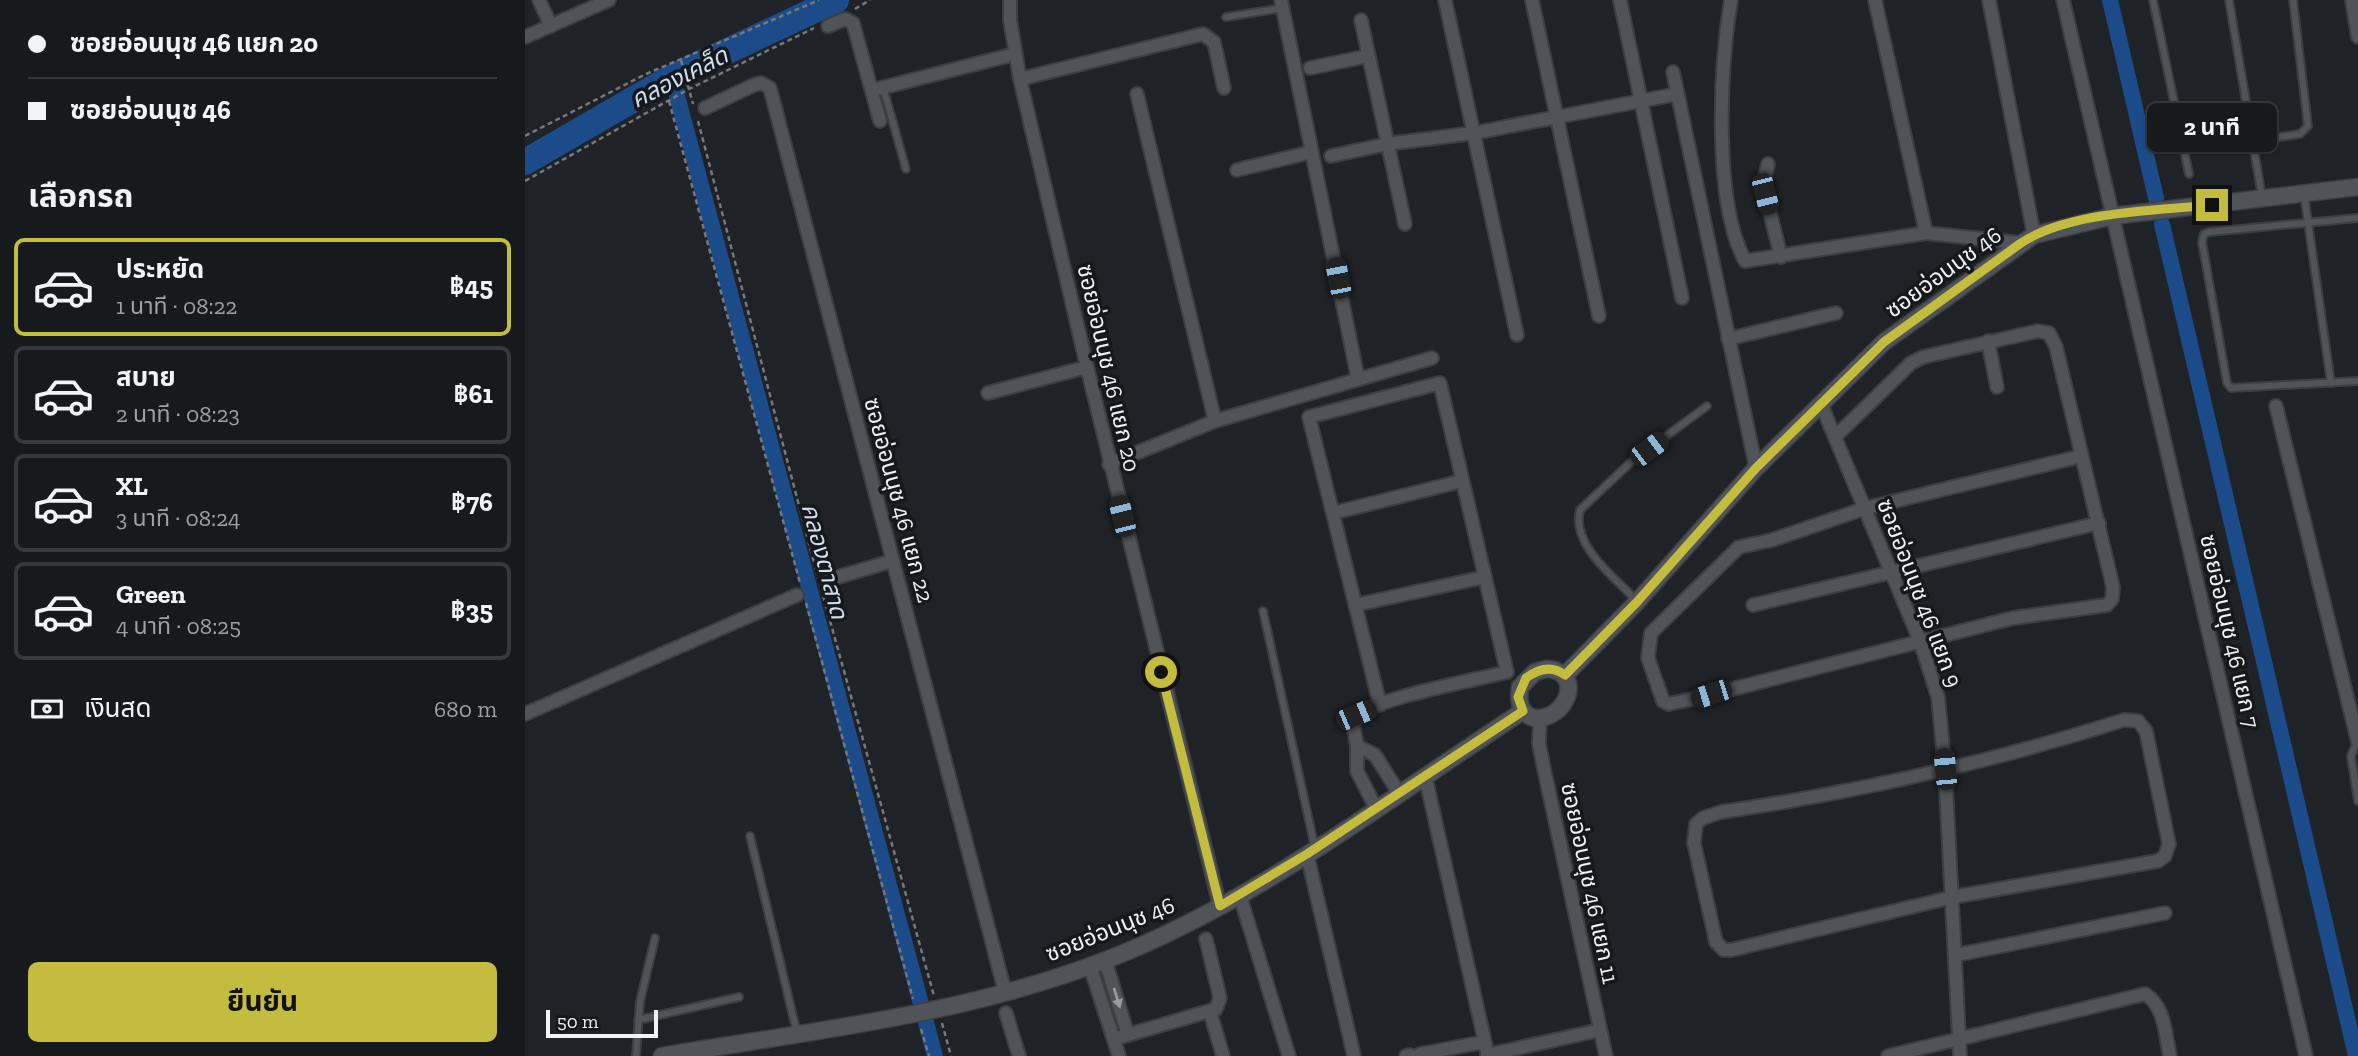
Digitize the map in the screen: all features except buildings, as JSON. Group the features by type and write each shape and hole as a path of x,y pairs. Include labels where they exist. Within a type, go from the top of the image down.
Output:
{"street":[{"path":"539,0 551,26"},
{"path":"525,37 609,0"},
{"name":"ซอยอ่อนนุช 46 แยก 20","path":"1010,0 1020,79 1109,464 1220,906"},
{"path":"1445,0 1517,335"},
{"path":"1532,0 1599,316"},
{"path":"1620,0 1682,298"},
{"path":"1731,0 1720,153 1738,247 1745,261 1926,233 2027,239 1989,0"},
{"path":"1875,0 1926,233"},
{"name":"ซอยอ่อนนุช 46 แยก 7","path":"2063,0 2306,1056"},
{"path":"2352,0 2358,37"},
{"path":"1282,4 1358,379"},
{"path":"826,25 845,19 853,23 878,88 880,121"},
{"path":"1361,20 1405,224"},
{"path":"1020,79 1203,34 1214,42 1224,88"},
{"path":"878,88 1015,54"},
{"path":"1310,68 1368,55"},
{"path":"1673,72 1756,468"},
{"name":"ซอยอ่อนนุช 46 แยก 22","path":"705,108 754,85 761,83 770,88 1005,992"},
{"path":"1137,94 1215,421"},
{"path":"1331,156 1387,144 1474,133 1677,94"},
{"path":"1237,170 1313,152"},
{"path":"1768,164 1763,184 1781,257"},
{"name":"ซอยอ่อนนุช 46","path":"1565,675 1637,602 1756,468 1884,342 2027,239 2113,216 2358,187"},
{"path":"1728,339 1836,313"},
{"path":"1836,436 1911,363 1936,353 1988,341 2038,331 2049,333 2056,347 2099,523 2113,587 2112,599 2107,605 2013,618 1669,704 1660,697 1648,659 1651,633 1660,620 1729,556 1749,543 1772,540 1865,508 2082,456"},
{"path":"1988,341 1997,387"},
{"path":"1109,464 1215,421 1431,358"},
{"path":"988,393 1087,367"},
{"path":"1376,808 1357,771 1357,746 1352,719 1380,705 1507,672 1440,383 1309,417 1380,705"},
{"name":"ซอยอ่อนนุช 46 แยก 9","path":"1821,404 1920,641 1938,697 1953,897 1960,1056"},
{"path":"2276,406 2358,742"},
{"path":"1332,513 1462,481"},
{"path":"1753,606 2099,523"},
{"path":"831,579 893,561"},
{"path":"1355,605 1485,577"},
{"path":"525,714 800,592"},
{"path":"1546,669 1557,670 1565,675 1568,689 1563,707 1540,718 1523,711 1518,697 1526,678 1546,669"},
{"name":"ซอยอ่อนนุช 46","path":"662,1056 955,1006 1098,963 1240,896 1523,711"},
{"name":"ซอยอ่อนนุช 46 แยก 11","path":"1540,718 1542,757 1606,1056"},
{"path":"2124,720 2138,721 2145,731 2169,844 2165,856 2158,861 1953,897 1724,950 1716,942 1694,843 1696,824 1703,818 1721,812 1836,795 1945,769 2029,750 2124,720"},
{"path":"1357,746 1375,755 1399,793"},
{"path":"1425,775 1486,1051"},
{"path":"1311,851 1354,1056"},
{"path":"1240,896 1289,1056"},
{"path":"1956,955 2165,914"},
{"path":"1114,1039 1216,1009 1220,998 1206,939"},
{"path":"1098,963 1128,1035"},
{"path":"1098,963 1119,1056"},
{"path":"1888,1056 2145,994 2155,1001 2159,1010 2170,1056"},
{"path":"1210,1012 1223,1056"},
{"path":"1006,1013 1019,1056"},
{"path":"1412,1055 1486,1051 1600,1030"}],"lane":[{"path":"2153,0 2189,174"},
{"path":"2229,0 2262,199"},
{"path":"2252,141 2300,134 2308,126 2293,0"},
{"path":"1226,17 1282,4"},
{"path":"878,88 906,169"},
{"path":"2305,194 2331,383"},
{"path":"2358,218 2309,225 2209,232 2204,234 2202,242 2227,383 2231,388 2358,381"},
{"path":"1637,602 1583,542 1577,521 1580,510 1630,463 1707,406"},
{"path":"1263,611 1311,851"},
{"path":"2358,742 2351,756 2358,801"},
{"path":"750,836 797,1033"},
{"path":"636,1056 638,1020 655,938"},
{"path":"638,1020 739,997"}],"path":[{"path":"525,136 601,96 818,0"},
{"path":"849,12 870,0"},
{"path":"525,181 689,89 826,25"},
{"path":"681,60 809,544 951,1056"},
{"path":"669,101 914,1014 929,1056"}],"waterway":[{"name":"คลองเคล็ด","path":"525,162 672,77 836,0"},
{"path":"2110,0 2156,198"},
{"name":"คลองตาสาด","path":"672,77 935,1056"},
{"path":"2162,224 2356,1056"}],"route":[{"path":"1161,672 1220,906 1307,854 1523,711 1518,697 1526,678 1546,669 1557,670 1565,675 1637,602 1756,468 1884,342 2021,243 2034,235 2087,220 2212,205"}]}
